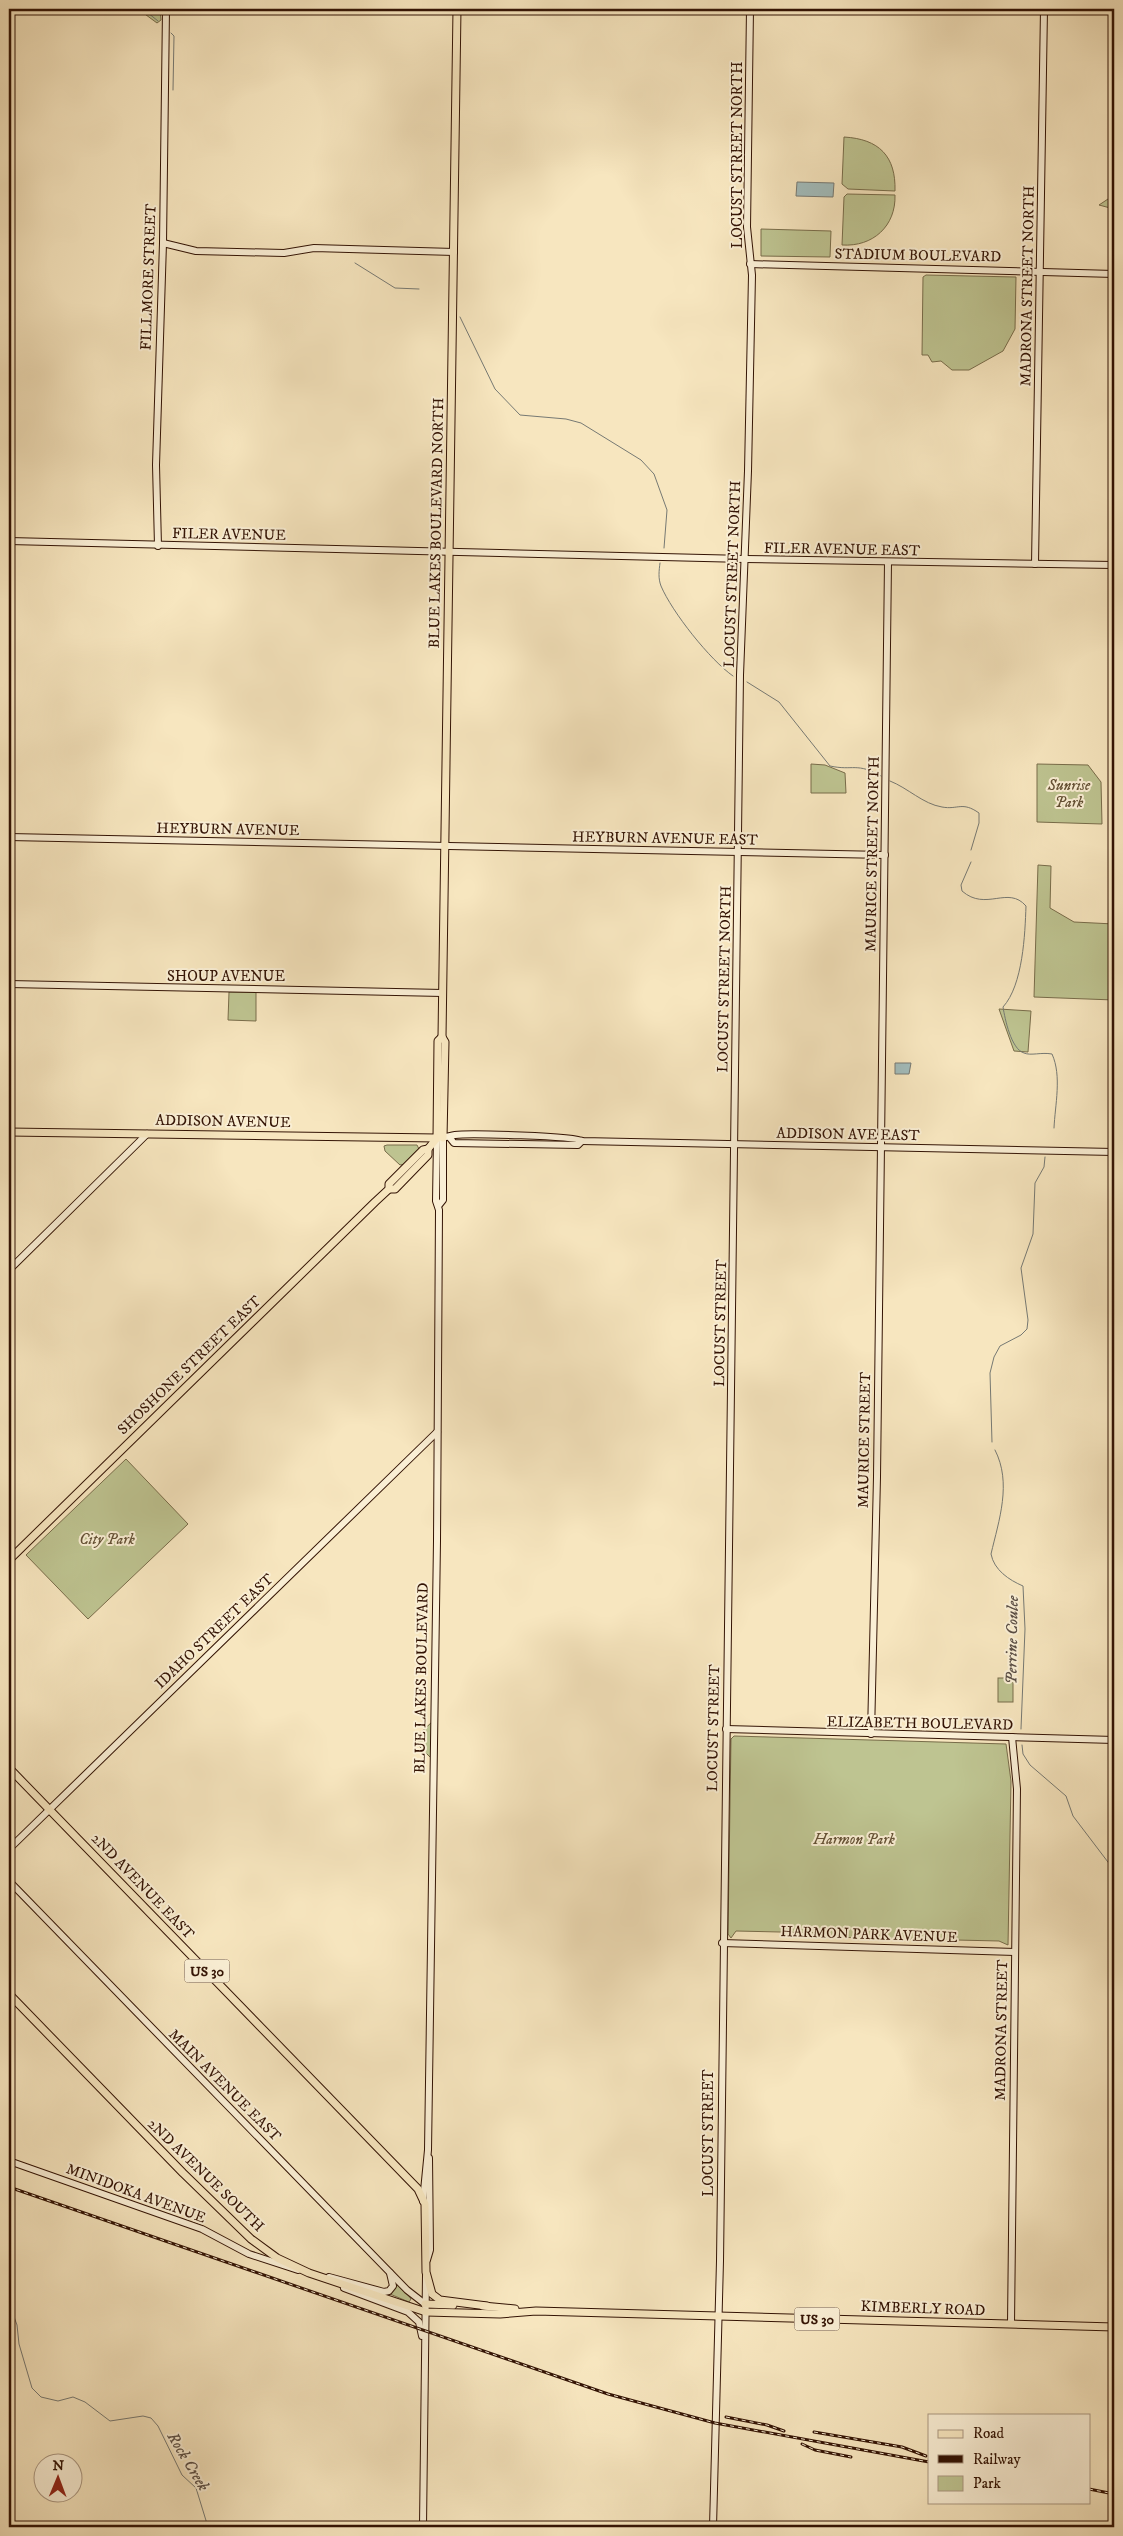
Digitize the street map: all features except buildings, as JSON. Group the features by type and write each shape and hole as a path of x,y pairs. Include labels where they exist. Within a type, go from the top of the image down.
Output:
{"main road":[{"name":"BLUE LAKES BOULEVARD NORTH","path":"443,1138 438,1041 442,1037 446,847 457,9"},
{"name":"ADDISON AVENUE","path":"9,1132 443,1138"},
{"name":"SHOSHONE STREET EAST","path":"9,1560 389,1188 395,1189 428,1155 428,1149 443,1138"},
{"name":"2ND AVENUE EAST","path":"9,1768 404,2174 423,2197"},
{"name":"2ND AVENUE SOUTH","path":"9,1994 149,2139 251,2239 277,2258 311,2274 325,2276 426,2308"},
{"path":"423,2197 426,2212 426,2272 432,2294 440,2300 487,2306"},
{"name":"KIMBERLY ROAD","path":"426,2308 487,2306 520,2310 1114,2327"},
{"name":"KIMBERLY ROAD","path":"426,2308 500,2314 520,2310"}],"street":[{"name":"FILLMORE STREET","path":"158,546 156,465 163,243 166,9"},
{"name":"LOCUST STREET NORTH","path":"736,1142 735,1006 740,676 745,560 752,275 747,227 750,9"},
{"name":"MADRONA STREET NORTH","path":"1035,564 1044,9"},
{"path":"163,243 196,251 284,253 308,249 454,252"},
{"name":"STADIUM BOULEVARD","path":"750,264 1040,270 1114,274"},
{"name":"FILER AVENUE","path":"9,541 450,553"},
{"name":"FILER AVENUE EAST","path":"450,553 745,560 1114,565"},
{"name":"MAURICE STREET NORTH","path":"882,1146 888,562"},
{"name":"HEYBURN AVENUE","path":"9,837 446,847"},
{"name":"HEYBURN AVENUE EAST","path":"446,847 738,851 885,856"},
{"name":"SHOUP AVENUE","path":"9,984 443,992"},
{"path":"9,1270 148,1134"},
{"name":"ADDISON AVE EAST","path":"443,1138 454,1143 578,1145 582,1140 736,1142 1114,1152"},
{"name":"BLUE LAKES BOULEVARD","path":"428,2150 439,1205 436,1201 443,1138"},
{"name":"LOCUST STREET","path":"713,2527 736,1142"},
{"name":"MAURICE STREET","path":"871,1734 882,1146"},
{"name":"IDAHO STREET EAST","path":"9,1849 437,1432"},
{"name":"ELIZABETH BOULEVARD","path":"726,1729 1114,1740"},
{"name":"MADRONA STREET","path":"1011,2324 1017,1789 1012,1737"},
{"name":"MAIN AVENUE EAST","path":"9,1881 426,2308"},
{"name":"HARMON PARK AVENUE","path":"722,1943 1015,1952"},
{"path":"423,2197 428,2150"},
{"path":"426,2263 430,2240 431,2166 428,2150"},
{"name":"MINIDOKA AVENUE","path":"9,2161 202,2228 249,2254 311,2274 408,2312 419,2322 425,2354"},
{"path":"325,2276 386,2292 391,2290 393,2282 387,2268"},
{"path":"423,2527 426,2272"}],"green space":[{"path":"138,9 160,9 161,20 157,23"},
{"path":"844,137 867,141 883,152 889,159 892,168 895,179 895,191 848,189 842,184"},
{"path":"847,194 895,195 894,206 887,225 873,238 853,245 842,245 844,197"},
{"path":"1114,195 1114,209 1099,205"},
{"path":"761,229 831,231 830,257 761,256"},
{"path":"926,275 1016,277 1015,329 1003,351 969,370 952,370 941,361 932,362 928,355 922,355 923,277"},
{"path":"811,764 825,765 845,773 846,793 811,793"},
{"name":"Sunrise Park","path":"1037,764 1088,765 1101,782 1102,824 1037,822"},
{"path":"1038,865 1051,866 1050,908 1074,922 1114,924 1114,1000 1034,997"},
{"path":"229,992 256,992 256,1021 228,1020"},
{"path":"999,1009 1031,1011 1028,1052 1014,1051"},
{"path":"417,1145 419,1149 405,1164 400,1165 385,1151 384,1146"},
{"name":"City Park","path":"126,1459 188,1524 88,1619 26,1555"},
{"path":"998,1678 1013,1678 1013,1702 998,1702"},
{"path":"434,1720 434,1761 413,1740"},
{"name":"Harmon Park","path":"734,1736 1006,1744 1011,1781 1008,1945 999,1941 827,1937 823,1933 736,1931 731,1938 728,1934 731,1739"},
{"path":"399,2283 411,2299 409,2302 390,2294"}],"water":[{"path":"797,182 834,183 833,197 796,196"},
{"path":"895,1063 911,1063 909,1074 895,1074"}],"waterway":[{"name":"Perrine Coulee","path":"143,9 158,21"},
{"name":"Perrine Coulee","path":"171,33 174,36 173,90"},
{"name":"Perrine Coulee","path":"355,263 395,288 419,289"},
{"name":"Perrine Coulee","path":"460,317 495,389 520,415 566,419 581,423 641,460 654,474 667,510 664,548"},
{"name":"Perrine Coulee","path":"660,563 660,583 666,597 703,647 733,676"},
{"name":"Perrine Coulee","path":"747,682 779,702 830,766 866,769 881,776"},
{"name":"Perrine Coulee","path":"890,781 935,805 947,808 968,807 979,813 979,823 971,850"},
{"name":"Perrine Coulee","path":"971,862 961,885 962,891 971,897 980,899 1012,898 1019,900 1026,906 1024,944 1019,973 1010,997 1003,1007 1009,1033 1019,1050 1027,1054 1052,1054 1057,1072 1054,1128"},
{"name":"Perrine Coulee","path":"992,1442 990,1373 994,1357 1000,1346 1021,1335 1027,1329 1028,1320 1021,1268 1033,1234 1035,1183 1044,1167 1045,1157"},
{"name":"Perrine Coulee","path":"995,1450 1003,1475 1003,1488 1000,1515 991,1554 999,1570 1023,1586 1025,1629 1021,1729"},
{"name":"Perrine Coulee","path":"1022,1745 1023,1754 1030,1765 1066,1796 1073,1816 1114,1870"},
{"name":"Rock Creek","path":"9,2303 17,2325 19,2344 32,2388 41,2397 58,2401 73,2397 85,2402 110,2421 143,2416 151,2418 158,2426 182,2475 196,2488 208,2527"}],"railway":[{"path":"9,2187 608,2394 715,2423 928,2462"},
{"path":"726,2417 767,2425 784,2431"},
{"path":"814,2432 902,2447 926,2456"},
{"path":"802,2444 815,2450 851,2457"},
{"path":"1090,2489 1114,2494"}]}
